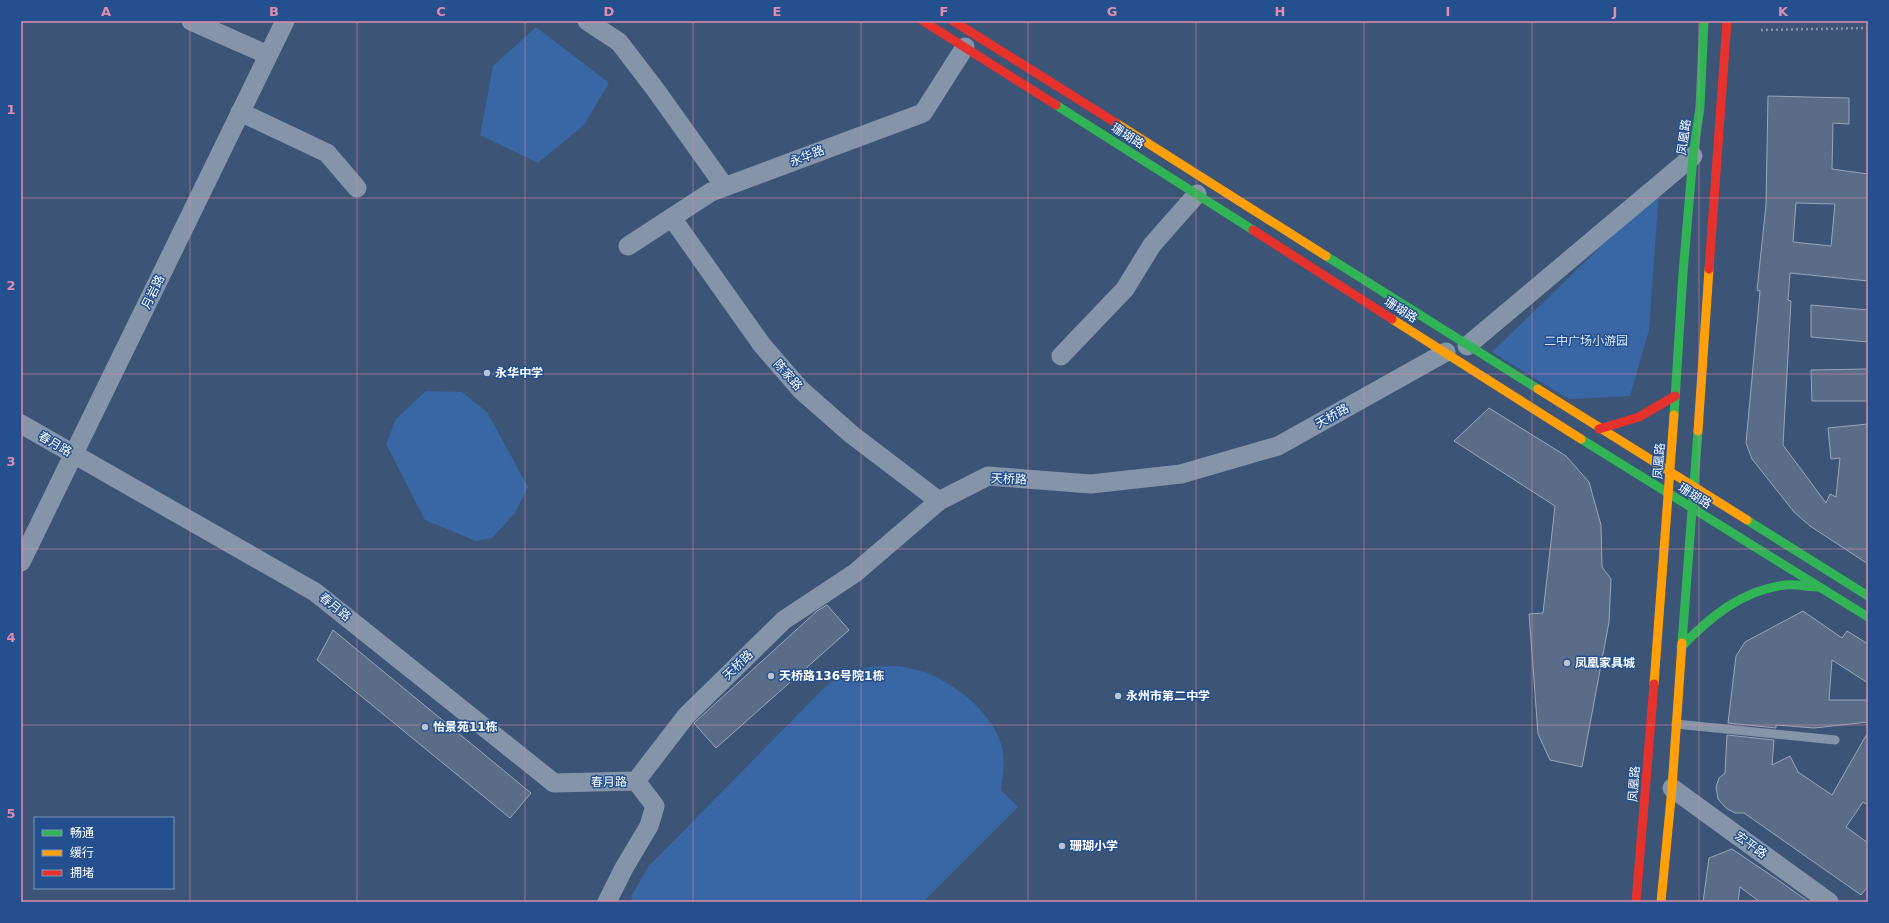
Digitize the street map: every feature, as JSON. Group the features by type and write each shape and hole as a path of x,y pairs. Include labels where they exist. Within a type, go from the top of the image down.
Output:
{"main road":[{"name":"珊瑚路","path":"923,21 1669,494 1868,617"},
{"name":"珊瑚路","path":"953,21 1599,429 1868,596"},
{"name":"凤凰路","path":"1636,902 1669,494 1681,300 1693,156 1700,107 1704,21"},
{"path":"1661,902 1672,788 1692,508 1700,301 1720,110 1727,21"},
{"path":"1681,300 1700,301"},
{"path":"1599,429 1623,425 1649,413 1675,396"},
{"path":"1681,647 1703,624 1725,606 1755,592 1785,584 1819,588"}],"street":[{"path":"192,21 268,55"},
{"name":"月岩路","path":"21,562 285,21"},
{"path":"587,21 619,42 655,89 725,187"},
{"name":"永华路","path":"628,246 711,192 922,112 965,47"},
{"path":"240,112 327,153 357,188"},
{"path":"1467,346 1693,156"},
{"path":"1061,356 1125,289 1152,246 1197,194"},
{"name":"陈家路","path":"672,218 762,345 800,390 851,434 939,501"},
{"name":"天桥路","path":"636,781 686,716 784,620 855,573 939,501 988,476 1091,484 1181,474 1278,446 1446,352"},
{"name":"春月路","path":"21,424 315,592 554,783 636,781"},
{"path":"607,902 624,868 649,826 655,806 636,781"},
{"name":"宏平路","path":"1672,788 1830,902"}],"lane":[{"path":"1676,724 1835,740"}],"path":[{"path":"1762,30 1868,28"}],"green space":[{"path":"536,27 609,83 584,125 538,163 480,135 493,66"},
{"name":"二中广场小游园","path":"1659,190 1649,330 1630,396 1569,399 1492,352"},
{"path":"426,391 462,392 487,412 528,487 515,513 492,538 476,541 425,520 386,444 396,419"},
{"path":"897,666 921,671 947,683 958,690 979,708 995,730 1002,747 1004,765 1001,790 1018,807 923,902 631,902 632,895 648,867 825,687 843,674 870,667"}],"building":[{"path":"1768,96 1849,98 1849,124 1833,123 1832,169 1868,174 1868,281 1790,273 1788,300 1791,301 1783,445 1826,503 1830,494 1836,497 1840,458 1831,459 1828,428 1868,424 1868,564 1810,526 1794,512 1752,459 1746,443 1760,291 1757,290 1766,205","holes":["1796,203 1835,204 1831,246 1793,242"]},
{"path":"1811,305 1868,310 1868,342 1811,337"},
{"path":"1868,369 1868,401 1812,401 1811,370"},
{"path":"1489,408 1566,456 1589,482 1601,525 1602,567 1611,579 1609,622 1582,767 1550,760 1538,734 1529,614 1543,613 1555,506 1454,441"},
{"name":"天桥路136号院1栋","path":"827,605 849,630 716,748 694,723 817,611"},
{"path":"1803,611 1842,638 1847,631 1868,644 1868,683 1832,660 1829,700 1868,700 1868,722 1814,728 1776,725 1776,728 1728,723 1736,656 1745,642"},
{"name":"怡景苑11栋","path":"333,630 531,793 510,818 317,660"},
{"path":"1868,732 1868,805 1863,802 1846,827 1868,843 1868,886 1861,895 1744,813 1735,813 1726,808 1718,799 1716,787 1719,778 1725,773 1727,735 1774,740 1772,765 1790,756 1798,772 1832,795"},
{"path":"1732,849 1809,902 1760,902 1740,887 1738,902 1703,902 1709,858"}],"traffic: fast":[{"path":"1674,415 1683,273 1693,156 1700,107 1704,21"},
{"path":"1056,105 1253,230"},
{"path":"1326,256 1538,389"},
{"path":"1682,643 1698,431"},
{"path":"1581,439 1868,617"},
{"path":"1747,520 1868,596"},
{"path":"1681,647 1703,625 1741,599 1769,588 1785,585 1819,587"}],"traffic: slow":[{"path":"1116,123 1326,256"},
{"path":"1698,431 1709,269"},
{"path":"1392,319 1581,439"},
{"path":"1538,389 1747,520"},
{"path":"1654,684 1674,415"},
{"path":"1661,902 1672,788 1682,643"}],"traffic: jam":[{"path":"923,21 1056,105"},
{"path":"953,21 1116,123"},
{"path":"1709,269 1727,21"},
{"path":"1253,230 1392,319"},
{"path":"1599,429 1639,417 1675,396"},
{"path":"1636,902 1654,684"}],"place":[{"name":"永华中学","path":"487,373"},
{"name":"凤凰家具城","path":"1567,663"},
{"name":"天桥路136号院1栋","path":"771,676"},
{"name":"永州市第二中学","path":"1118,696"},
{"name":"怡景苑11栋","path":"425,727"},
{"name":"珊瑚小学","path":"1062,846"}]}
